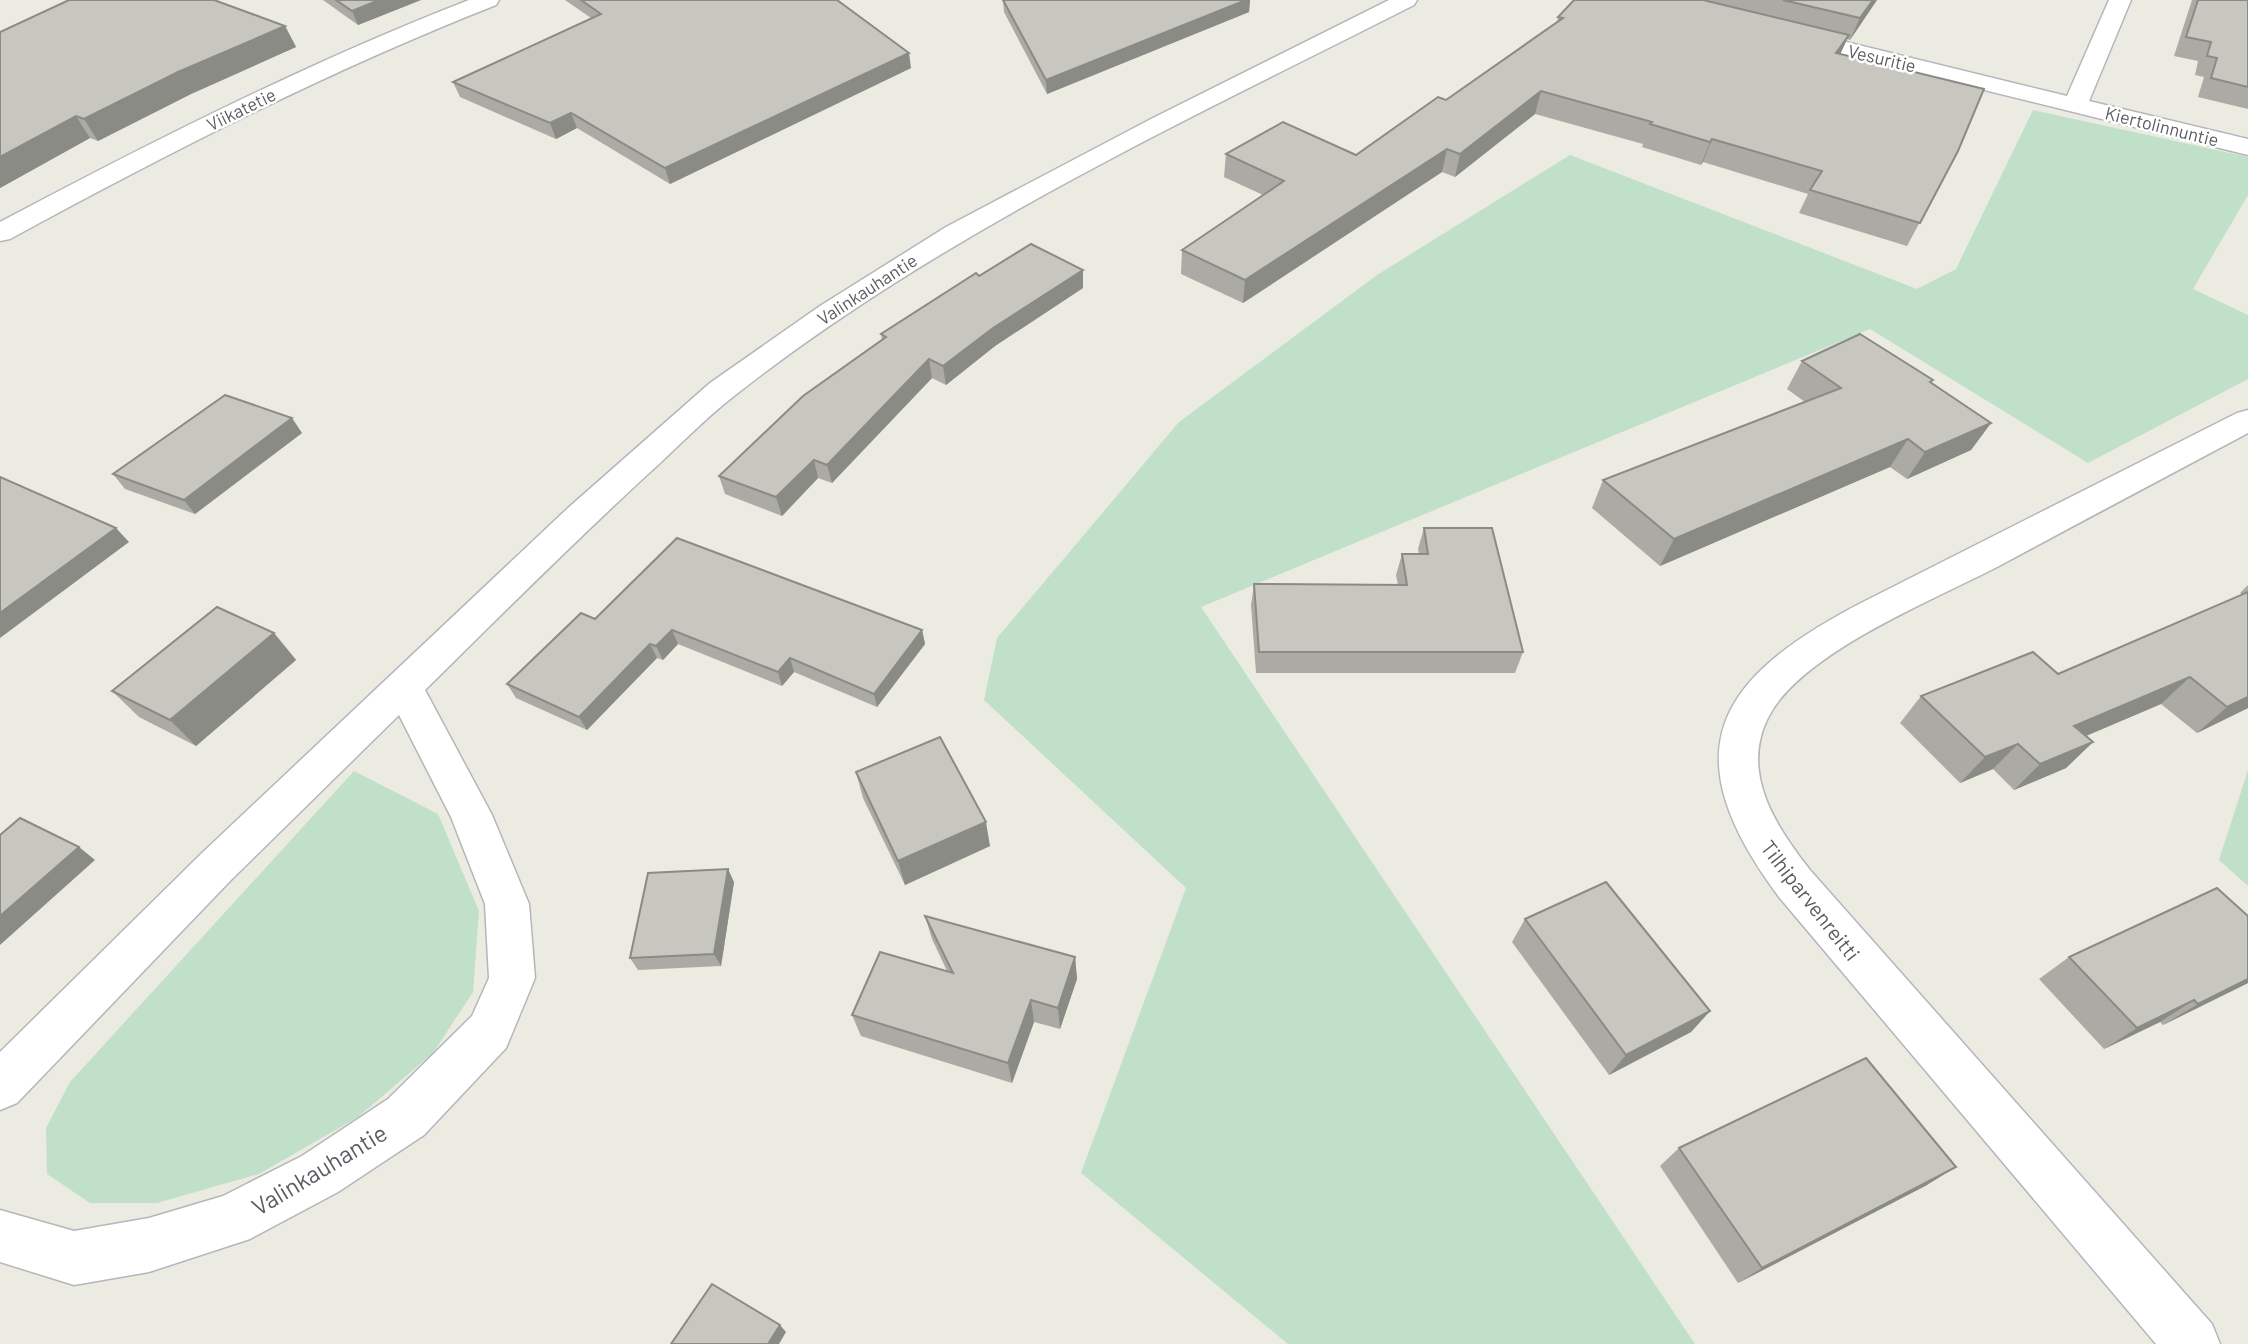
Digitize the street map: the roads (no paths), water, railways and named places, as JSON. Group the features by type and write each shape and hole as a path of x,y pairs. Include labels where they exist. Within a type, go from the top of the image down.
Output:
{"street":[{"name":"Viikatetie","path":"0,233 260,99 419,27 488,0"},
{"name":"Valinkauhantie","path":"0,1086 217,866 580,517 721,390 830,312 956,233 1068,172 1406,0"},
{"path":"2075,105 2119,0"},
{"name":"Vesuritie","path":"1769,30 2075,105"},
{"name":"Kiertolinnuntie","path":"2075,105 2248,147"},
{"name":"Tilhiparvenreitti","path":"2192,1344 1809,902 1774,858 1751,821 1740,785 1737,757 1743,730 1754,707 1769,685 1800,658 1880,612 2248,420"},
{"name":"Valinkauhantie","path":"0,1236 74,1258 149,1245 231,1220 320,1174 407,1117 489,1032 512,978 506,904 471,814 404,687"}]}
